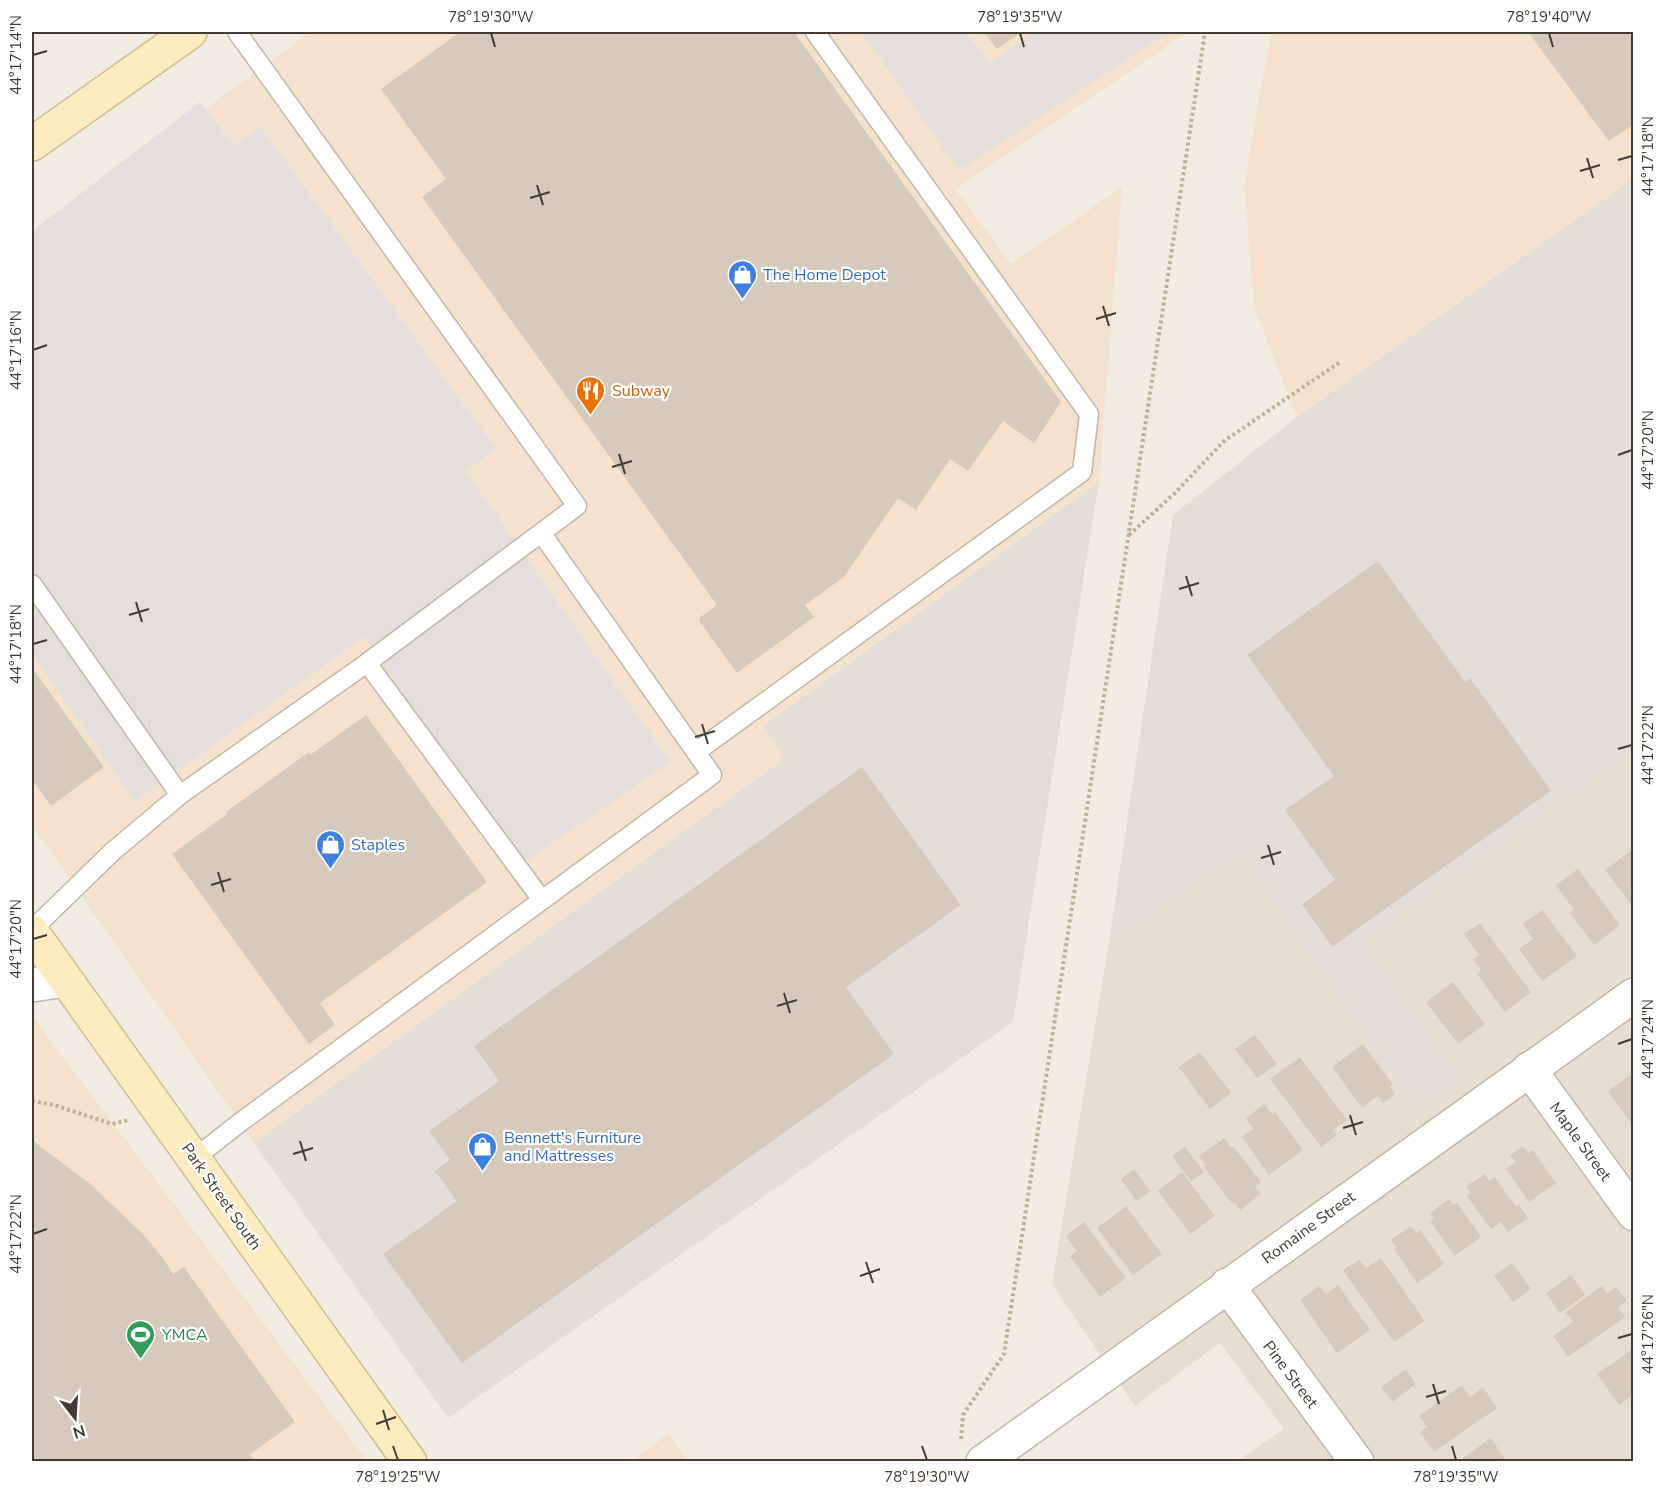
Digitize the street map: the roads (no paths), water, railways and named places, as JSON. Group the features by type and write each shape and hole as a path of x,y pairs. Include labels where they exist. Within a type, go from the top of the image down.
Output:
{"main road":[{"path":"32,144 190,32"},
{"name":"Park Street South","path":"32,931 410,1461"}],"street":[{"path":"32,985 65,980"},
{"name":"Romaine Street","path":"972,1450 1227,1285 1634,995"},
{"name":"Maple Street","path":"1529,1069 1634,1214"},
{"name":"Pine Street","path":"1227,1285 1357,1461"}],"lane":[{"path":"32,931 112,852 180,795 367,663 577,506 237,32"},
{"path":"696,752 1082,472 1089,414 815,32"},
{"path":"195,1158 712,775 542,534"},
{"path":"32,584 180,795"},
{"path":"367,663 542,900"}],"place":[{"name":"The Home Depot","path":"742,300"},
{"name":"Subway","path":"591,416"},
{"name":"Staples","path":"330,870"},
{"name":"Bennett's Furniture and Mattresses","path":"483,1172"},
{"name":"YMCA","path":"141,1360"}]}
